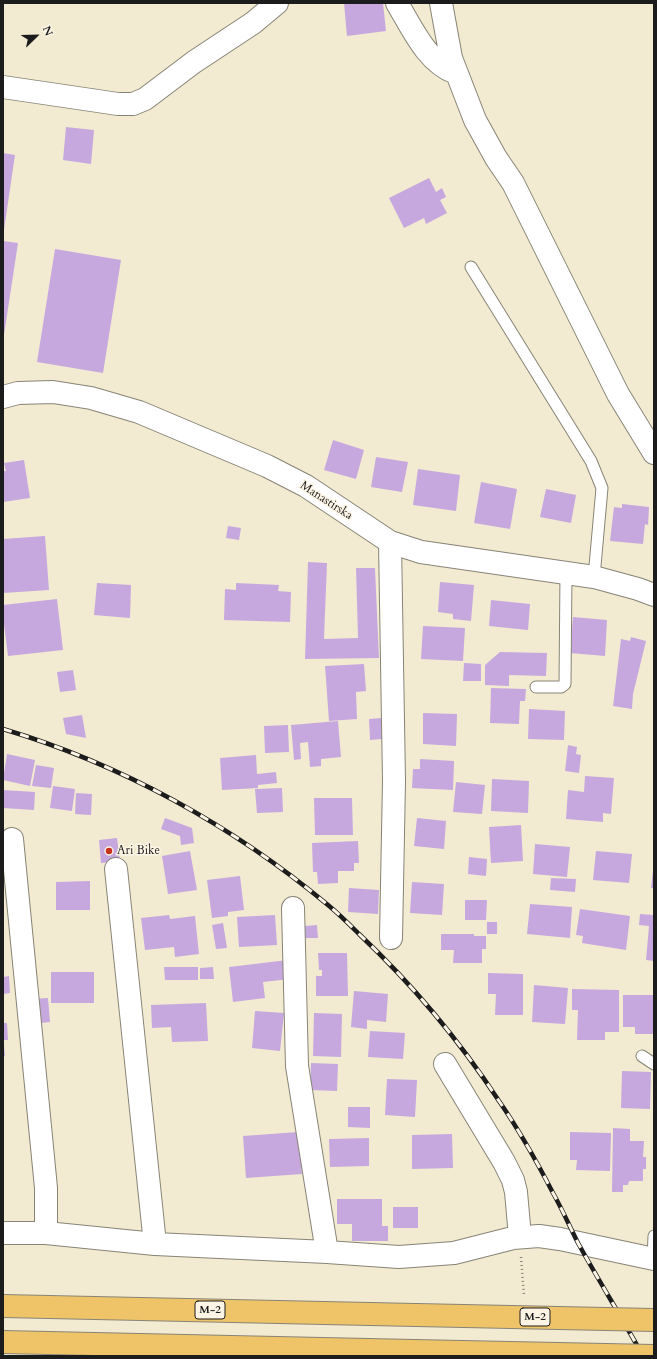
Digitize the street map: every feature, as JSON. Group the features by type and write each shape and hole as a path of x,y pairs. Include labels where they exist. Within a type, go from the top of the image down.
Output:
{"main road":[{"name":"M-2","path":"3,1306 654,1320"},
{"path":"3,1342 654,1356"}],"street":[{"path":"3,87 118,104 134,104 159,90 194,62 253,23 277,3"},
{"path":"397,3 423,46 437,63 447,70 456,73"},
{"path":"441,3 451,58 475,120 496,158 513,183 618,394 654,453"},
{"name":"Manastirska","path":"3,397 18,393 53,392 91,398 139,412 266,466 306,486 390,542 421,552 594,577 654,595"},
{"path":"390,542 394,781 390,938"},
{"path":"12,839 46,1188 46,1233"},
{"path":"116,869 155,1244"},
{"path":"293,908 297,1066 327,1252"},
{"path":"446,1064 504,1162 513,1180 516,1192 520,1237"},
{"path":"3,1233 46,1233 155,1244 399,1257 454,1253 520,1237 549,1237 654,1259"}],"lane":[{"path":"471,268 591,461 602,488 594,577"},
{"path":"536,687 561,687 565,684 566,573"},
{"path":"642,1056 654,1064"},
{"path":"654,1236 654,1259"}],"building":[{"path":"344,3 383,3 386,31 347,36"},
{"path":"66,127 94,130 91,164 63,160"},
{"path":"3,153 15,155 4,230 3,230"},
{"path":"429,178 436,192 442,188 446,197 440,200 447,213 426,224 424,218 404,228 389,198"},
{"path":"3,241 18,243 4,335 3,335"},
{"path":"55,249 121,260 103,373 37,362"},
{"path":"333,440 364,450 356,479 324,470"},
{"path":"376,457 408,462 402,492 371,487"},
{"path":"24,460 30,498 3,502 3,471 6,471 4,463"},
{"path":"418,469 460,475 456,511 413,505"},
{"path":"481,482 517,489 510,529 474,523"},
{"path":"546,489 576,495 571,523 540,517"},
{"path":"622,504 649,507 648,525 645,524 643,544 610,541 614,507 622,508"},
{"path":"228,526 241,528 239,540 226,538"},
{"path":"45,536 49,590 3,593 3,539"},
{"path":"308,562 327,563 324,639 358,638 356,568 375,568 379,658 305,659"},
{"path":"440,582 474,585 471,621 453,619 453,614 438,612"},
{"path":"97,583 131,585 130,618 94,615"},
{"path":"236,583 279,585 278,591 291,592 290,622 224,620 225,589 236,590"},
{"path":"57,599 63,650 8,656 3,605"},
{"path":"491,600 530,604 528,630 489,626"},
{"path":"573,617 607,620 605,656 570,653"},
{"path":"423,626 465,628 463,661 421,659"},
{"path":"631,637 646,641 633,694 632,709 613,706 621,639 630,641"},
{"path":"500,652 547,653 546,676 509,675 509,686 485,685 485,665"},
{"path":"464,663 481,664 481,681 463,681"},
{"path":"364,664 366,691 356,692 357,719 329,721 325,666"},
{"path":"73,670 76,690 60,692 57,672"},
{"path":"491,688 526,689 525,701 520,701 519,724 490,723"},
{"path":"529,709 565,711 564,740 528,739"},
{"path":"423,713 457,714 456,746 423,744"},
{"path":"82,715 86,738 66,734 63,718"},
{"path":"381,718 382,739 370,740 369,719"},
{"path":"338,721 341,757 321,759 321,766 310,767 308,742 300,743 301,759 294,760 291,725"},
{"path":"288,725 289,752 265,753 264,726"},
{"path":"568,745 577,747 576,754 581,755 579,773 565,771"},
{"path":"7,754 35,760 30,786 3,780"},
{"path":"256,755 257,774 276,772 277,783 258,785 258,788 222,790 220,758"},
{"path":"420,759 454,761 453,790 412,788 413,769 420,769"},
{"path":"36,765 54,768 51,788 32,786"},
{"path":"585,776 614,778 611,814 603,813 603,822 566,819 568,790 584,792"},
{"path":"492,779 529,781 528,813 491,811"},
{"path":"456,782 485,785 482,814 453,812"},
{"path":"53,786 75,789 72,811 50,808"},
{"path":"282,788 283,812 257,813 255,789"},
{"path":"3,790 35,792 34,810 3,808"},
{"path":"76,793 92,794 91,815 75,814"},
{"path":"314,798 352,798 353,835 315,835"},
{"path":"165,818 192,828 194,843 181,845 180,836 161,829"},
{"path":"417,818 446,821 444,849 414,846"},
{"path":"521,825 523,861 491,863 489,827"},
{"name":"Ari Bike","path":"117,838 120,861 101,863 99,840"},
{"path":"358,841 359,863 354,863 354,871 338,871 338,883 318,884 317,872 313,872 312,843"},
{"path":"535,844 570,847 567,877 533,874"},
{"path":"190,851 197,890 168,894 162,856"},
{"path":"596,851 632,854 629,883 593,880"},
{"path":"469,857 487,859 486,876 468,874"},
{"path":"653,870 654,888 651,888"},
{"path":"240,876 244,910 228,912 228,916 212,918 207,880"},
{"path":"551,878 576,879 575,892 550,890"},
{"path":"90,881 90,910 56,910 56,882"},
{"path":"412,882 444,884 442,915 410,913"},
{"path":"349,888 379,890 378,914 348,912"},
{"path":"465,900 487,900 486,920 465,920"},
{"path":"530,904 572,907 570,938 527,934"},
{"path":"580,909 630,916 626,950 582,943 583,936 576,935"},
{"path":"640,914 654,915 654,961 646,960 649,926 639,925"},
{"path":"169,915 170,919 195,916 199,954 175,957 174,947 145,950 141,918"},
{"path":"275,915 277,945 239,947 237,917"},
{"path":"487,922 497,922 497,934 487,934"},
{"path":"223,923 227,948 216,949 212,925"},
{"path":"317,925 318,938 304,938 304,926"},
{"path":"441,934 474,934 474,936 486,936 486,949 482,949 482,963 453,963 454,950 441,950"},
{"path":"318,953 347,953 348,996 316,996 316,976 322,976 322,970 319,970"},
{"path":"288,960 290,979 263,982 265,998 233,1002 229,967"},
{"path":"164,967 198,967 198,980 165,980"},
{"path":"213,967 214,979 200,979 200,968"},
{"path":"51,972 94,972 94,1003 51,1003"},
{"path":"488,973 523,974 523,1015 495,1015 496,994 488,994"},
{"path":"9,976 10,993 3,994 3,977"},
{"path":"534,985 568,988 565,1024 532,1022"},
{"path":"572,989 619,990 619,1032 605,1032 605,1040 577,1040 578,1010 572,1010"},
{"path":"354,991 388,994 386,1022 367,1020 367,1029 351,1027"},
{"path":"623,995 654,995 654,1034 635,1034 635,1027 623,1027"},
{"path":"48,998 50,1022 33,1024 31,999"},
{"path":"206,1003 208,1041 172,1042 171,1027 152,1028 151,1005"},
{"path":"255,1011 284,1013 280,1051 252,1048"},
{"path":"314,1013 342,1014 341,1057 313,1056"},
{"path":"3,1023 7,1023 8,1040 3,1040"},
{"path":"370,1031 405,1033 403,1059 368,1057"},
{"path":"4,1044 5,1056 3,1056"},
{"path":"311,1063 338,1064 337,1091 310,1090"},
{"path":"622,1071 651,1072 650,1109 621,1108"},
{"path":"387,1079 417,1080 415,1117 385,1115"},
{"path":"348,1107 370,1107 370,1128 348,1127"},
{"path":"613,1128 630,1129 630,1141 644,1141 643,1157 646,1157 646,1169 643,1169 643,1181 629,1181 628,1185 623,1185 623,1192 612,1192"},
{"path":"298,1132 302,1174 246,1178 243,1136"},
{"path":"570,1132 611,1133 610,1171 576,1170 577,1160 570,1160"},
{"path":"452,1134 453,1168 412,1169 412,1135"},
{"path":"369,1138 369,1166 330,1167 329,1139"},
{"path":"337,1199 382,1199 382,1226 388,1226 388,1241 352,1241 352,1224 337,1224"},
{"path":"393,1207 418,1207 418,1228 393,1228"}],"railway":[{"path":"3,729 47,743 133,779 174,800 215,824 292,876 336,912 379,953 434,1013 484,1078 521,1135 560,1205 578,1243 643,1356"}],"place":[{"name":"Ari Bike","path":"109,851"}]}
